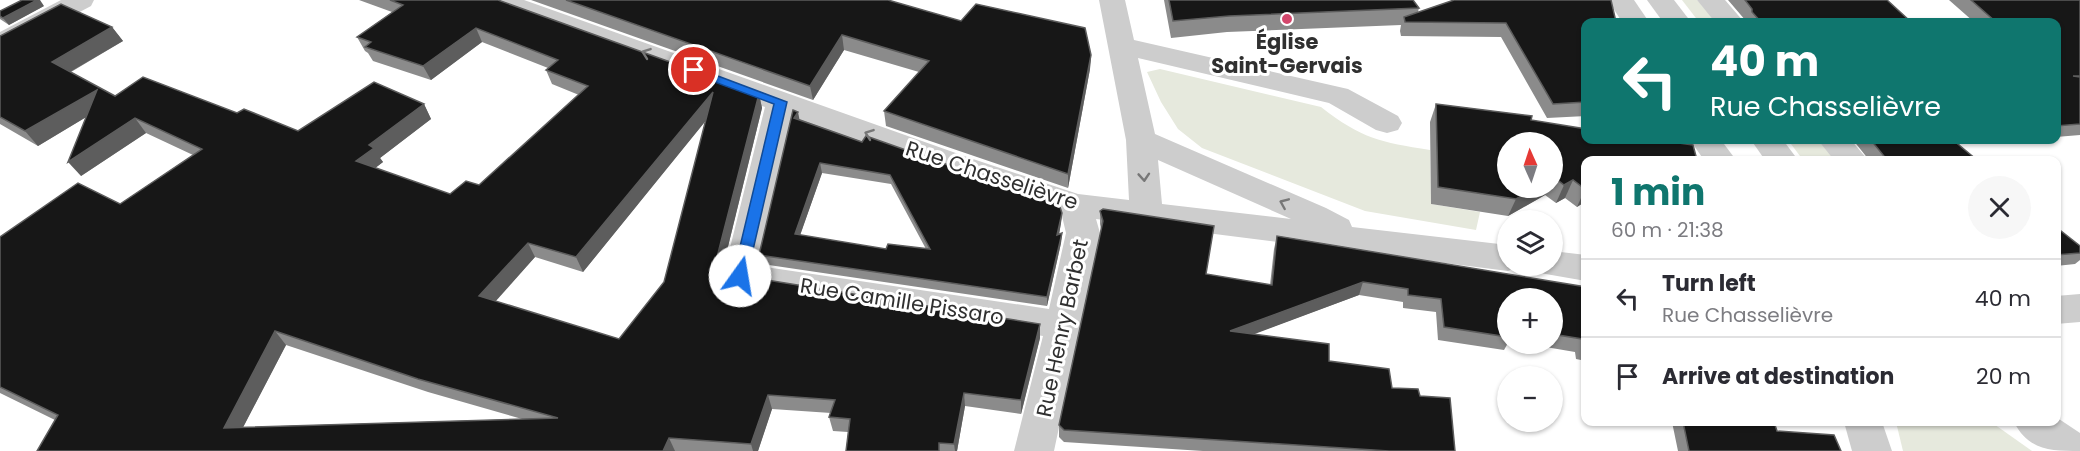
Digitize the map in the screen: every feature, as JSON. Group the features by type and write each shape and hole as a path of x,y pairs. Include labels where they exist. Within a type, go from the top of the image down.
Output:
{"street":[{"path":"0,43 81,0"},
{"name":"Rue Chasselièvre","path":"498,0 1076,205 1497,257"},
{"path":"1112,0 1124,46 1141,140 1146,214"},
{"path":"1620,0 1632,18"},
{"path":"1660,0 1674,18"},
{"path":"1710,0 1726,18"},
{"path":"1124,46 1338,96 1387,123"},
{"name":"Rue Camille Pissaro","path":"781,102 740,276 1064,325"},
{"path":"1141,140 1314,216 1354,239"},
{"path":"1769,144 1779,156"},
{"path":"1837,144 1848,156"},
{"name":"Rue Henry Barbet","path":"1034,451 1083,232 1076,205"},
{"path":"1563,265 1581,267"},
{"path":"2061,310 2080,308"},
{"path":"1864,426 1872,451"},
{"path":"2039,426 2076,451"}],"shaded area":[{"path":"1682,0 1697,0 1713,18 1696,18"},
{"path":"1160,69 1321,107 1348,126 1372,138 1430,150 1431,204 1480,212 1476,230 1365,211 1202,148 1178,129 1161,102 1147,72"},
{"path":"1791,144 1823,144 1833,156 1800,156"},
{"path":"1897,426 1997,426 2032,451 1903,451"}],"building":[{"path":"22,0 37,0 3,18 0,16 0,11"},
{"path":"390,0 498,0 759,94 716,261 723,273 1040,324 1021,400 964,393 954,444 939,443 939,451 846,451 850,419 829,417 835,400 768,395 751,444 669,438 663,451 37,451 58,415 0,387 0,237 78,183 120,204 202,149 135,118 68,162 97,90 25,131 0,117 0,36 61,4 112,27 52,62 115,96 143,77 237,113 244,109 298,131 374,82 424,104 369,145 374,148 356,161 450,194 466,181 479,185 588,86 546,70 558,60 476,28 423,66 365,47 371,42 357,37 403,5","holes":["713,92 664,282 619,339 479,296 528,243 576,257","275,331 418,379 558,418 224,428"]},
{"path":"566,0 888,0 961,21 976,4 1085,28 1091,55 1068,174 884,111 929,61 842,35 810,86"},
{"path":"1169,0 1413,0 1419,8 1229,16 1173,21"},
{"path":"1454,0 1611,0 1615,18 1581,18 1581,102 1553,104 1506,23 1405,22 1404,17"},
{"path":"1745,0 1887,0 1907,18 1757,18"},
{"path":"1971,0 2080,0 2080,76 2073,76 2080,77 2080,124 2061,126 2061,18 1991,18"},
{"path":"1436,104 1532,116 1531,120 1581,128 1581,144 1686,144 1693,145 1696,156 1581,156 1581,186 1573,180 1564,185 1563,132 1497,132 1497,196 1438,187"},
{"path":"793,110 798,112 794,118 862,142 866,136 1059,204 1062,213 1057,235 1062,233 1047,297 759,255","holes":["820,163 890,175 930,249 888,244 886,249 795,234"]},
{"path":"1874,144 1958,144 1972,156 1884,156"},
{"path":"1103,209 1214,226 1206,274 1272,285 1277,236 1497,272 1497,276 1519,276 1581,286 1581,339 1563,336 1563,288 1497,288 1497,335 1444,327 1441,299 1408,295 1408,289 1363,282 1230,331 1329,344 1329,361 1389,369 1392,388 1418,389 1420,396 1450,398 1455,451 1389,451 1064,430 1059,425 1103,221 1100,211"},
{"path":"2061,231 2080,246 2080,253 2061,255"},
{"path":"1684,426 1775,426 1777,431 1834,435 1841,451 1689,451"}],"place":[{"name":"Église Saint-Gervais","path":"1287,19"}],"route":[{"path":"694,70 781,102 740,276"}]}
